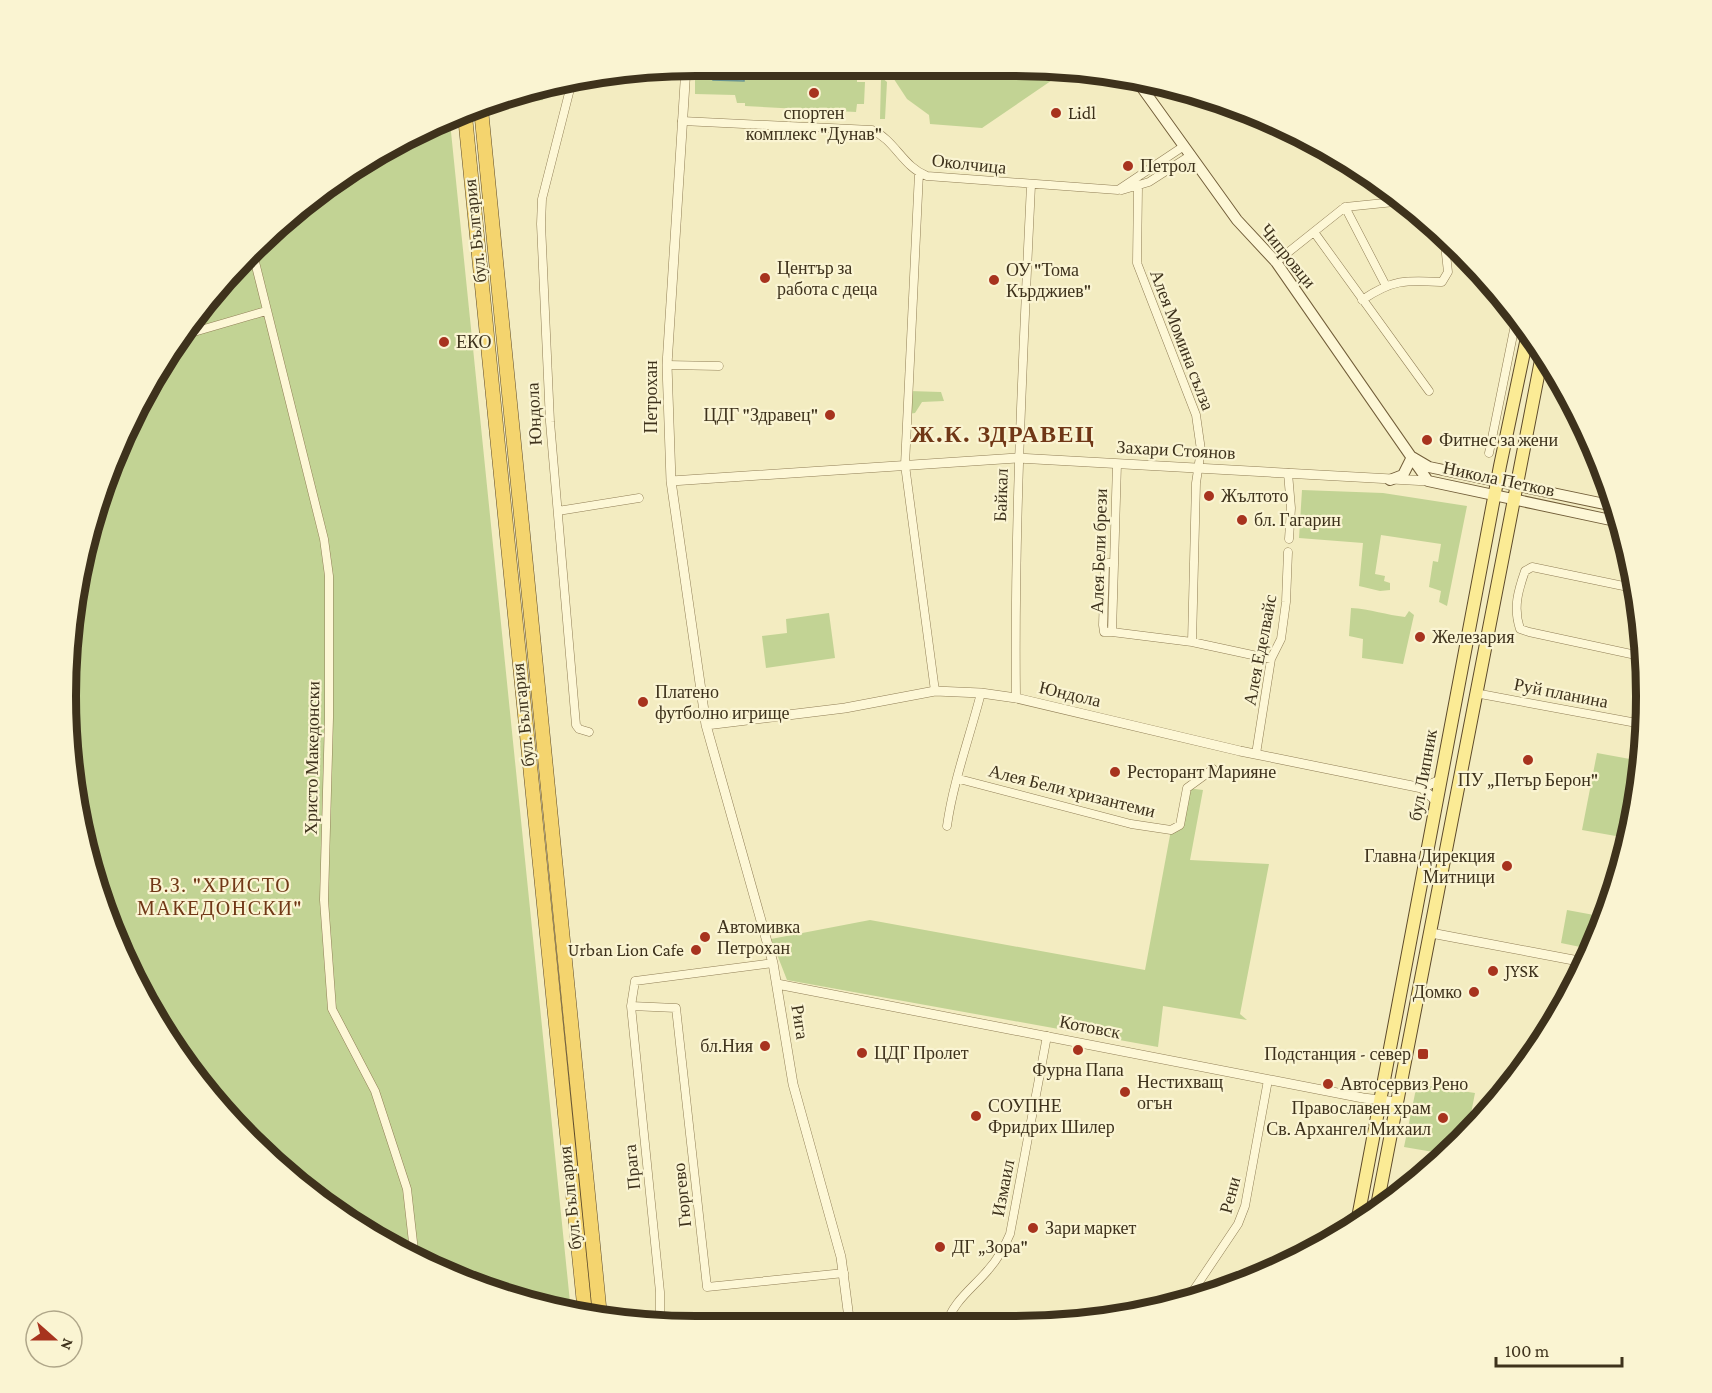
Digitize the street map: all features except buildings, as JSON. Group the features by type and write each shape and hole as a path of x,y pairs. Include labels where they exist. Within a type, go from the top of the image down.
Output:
{"highway":[{"name":"бул. България","path":"482,115 599,1308"},
{"name":"бул. България","path":"466,121 584,1306"}],"main road":[{"name":"Чипровци","path":"1144,90 1238,220 1276,262 1412,457"},
{"name":"бул. Липник","path":"1359,1213 1440,780 1526,345"},
{"name":"бул. Липник","path":"1379,1198 1540,366"},
{"path":"1390,480 1403,475 1412,457"},
{"name":"Никола Петков","path":"1412,457 1428,481 1609,520"},
{"name":"Никола Петков","path":"1412,457 1429,467 1605,504"}],"street":[{"name":"Петрохан","path":"685,77 667,365 671,481 706,725"},
{"name":"Юндола","path":"570,90 542,199 550,422 576,724 579,729 589,732"},
{"name":"Околчица","path":"682,121 872,130 885,138 919,173 941,178 1118,190 1138,187"},
{"path":"1118,190 1184,146"},
{"path":"1138,187 1191,155"},
{"path":"919,173 905,465 935,691"},
{"name":"Байкал","path":"1016,698 1014,563 1017,458 1031,185"},
{"name":"Алея Момина сълза","path":"1138,187 1137,263 1196,415 1200,450 1197,467"},
{"path":"1276,262 1346,207 1390,202"},
{"path":"1346,207 1385,284"},
{"path":"1314,232 1429,391"},
{"path":"1362,300 1385,284 1414,281 1442,282 1448,272 1446,250"},
{"name":"Христо Македонски","path":"255,261 324,539 329,576 329,718 324,900 332,1009 375,1091 407,1188 414,1248"},
{"path":"196,331 267,311"},
{"path":"1489,453 1514,329"},
{"path":"667,365 720,366"},
{"name":"Захари Стоянов","path":"671,481 1017,458 1428,481"},
{"name":"Алея Бели брези","path":"1117,464 1112,632 1192,642 1271,658"},
{"path":"1192,642 1197,467"},
{"path":"1288,473 1291,508 1289,539"},
{"path":"558,511 639,498"},
{"name":"Алея Еделвайс","path":"1256,754 1271,658 1281,639 1286,602 1288,552"},
{"path":"1626,586 1532,567 1526,571 1515,604 1520,629 1634,655"},
{"name":"Юндола","path":"706,725 845,708 935,691 981,693 1016,698 1256,754 1422,788"},
{"path":"947,826 951,793 959,779 981,693"},
{"name":"Руй планина","path":"1475,693 1635,723"},
{"name":"Рига","path":"706,725 773,963 792,1084 844,1273 849,1316"},
{"name":"Алея Бели хризантеми","path":"959,779 1131,824 1171,830 1180,825 1187,788 1213,769"},
{"path":"1437,802 1422,788 1440,780"},
{"path":"1431,933 1576,961"},
{"path":"631,1006 635,981 773,963"},
{"name":"Котовск","path":"777,984 1268,1080 1380,1101 1397,1102"},
{"name":"Гюргево","path":"631,1006 676,1008 707,1287 844,1273"},
{"name":"Прага","path":"631,1006 660,1292 660,1315"},
{"name":"Измаил","path":"950,1316 953,1307 988,1270 1003,1250 1010,1234 1047,1036"},
{"name":"Рени","path":"1194,1290 1238,1224 1245,1206 1268,1080"},
{"path":"660,1292 664,1315"}],"green space":[{"name":"спортен комплекс \"Дунав\"","path":"695,77 857,77 857,82 865,82 864,104 857,104 856,112 745,106 745,103 737,103 735,95 695,94"},
{"path":"881,77 887,82 885,119 880,119"},
{"path":"893,77 1055,78 982,128 930,124 929,115 907,99"},
{"path":"543,96 543,100 527,101"},
{"path":"451,128 570,1304 497,1284 422,1253 386,1233 352,1212 288,1163 230,1105 181,1041 140,971 109,896 88,817 82,777 76,696 82,616 88,576 109,497 140,422 160,386 181,352 230,288 288,230 352,181 422,140"},
{"path":"909,391 941,392 944,401 922,402 915,413 908,414"},
{"path":"1302,490 1383,493 1467,506 1447,606 1439,602 1441,591 1429,587 1433,561 1438,562 1441,544 1381,535 1375,574 1385,576 1384,581 1390,583 1390,590 1380,591 1359,586 1363,543 1299,538"},
{"path":"1351,608 1405,617 1409,611 1414,615 1403,664 1362,658 1363,639 1349,636"},
{"path":"829,613 835,658 766,668 762,636 787,633 786,619"},
{"path":"1597,753 1632,759 1619,837 1582,830"},
{"path":"1187,788 1203,790 1190,860 1269,864 1240,1014 1247,1020 1163,1006 1158,1047 787,980 771,939 870,920 1145,970 1171,830 1180,825"},
{"path":"1567,910 1594,915 1582,947 1561,943"},
{"path":"1417,1084 1475,1093 1470,1118 1435,1152 1404,1147"}],"water":[{"path":"713,77 744,77 744,81 713,80"}],"place":[{"name":"спортен комплекс \"Дунав\"","path":"814,93"},
{"name":"Lidl","path":"1056,113"},
{"name":"Петрол","path":"1128,166"},
{"name":"Център за работа с деца","path":"765,278"},
{"name":"ОУ \"Тома Кърджиев\"","path":"994,280"},
{"name":"ЕКО","path":"444,342"},
{"name":"ЦДГ \"Здравец\"","path":"830,415"},
{"name":"Фитнес за жени","path":"1427,440"},
{"name":"Жълтото","path":"1209,496"},
{"name":"бл. Гагарин","path":"1242,520"},
{"name":"Железария","path":"1420,637"},
{"name":"Платено футболно игрище","path":"643,702"},
{"name":"ПУ „Петър Берон\"","path":"1528,760"},
{"name":"Ресторант Марияне","path":"1115,772"},
{"name":"Главна Дирекция Митници","path":"1507,866"},
{"name":"Автомивка Петрохан","path":"705,937"},
{"name":"Urban Lion Cafe","path":"696,950"},
{"name":"JYSK","path":"1493,971"},
{"name":"Домко","path":"1474,992"},
{"name":"бл.Ния","path":"765,1046"},
{"name":"Фурна Папа","path":"1078,1050"},
{"name":"ЦДГ Пролет","path":"862,1053"},
{"name":"Подстанция - север","path":"1423,1054"},
{"name":"Автосервиз Рено","path":"1328,1084"},
{"name":"Нестихващ огън","path":"1125,1092"},
{"name":"СОУПНЕ Фридрих Шилер","path":"976,1116"},
{"name":"Православен храм Св. Архангел Михаил","path":"1443,1118"},
{"name":"Зари маркет","path":"1033,1228"},
{"name":"ДГ „Зора\"","path":"940,1247"}],"district":[{"name":"Ж.К. ЗДРАВЕЦ","path":"1003,433"},
{"name":"В.З. \"ХРИСТО МАКЕДОНСКИ\"","path":"220,896"}]}
